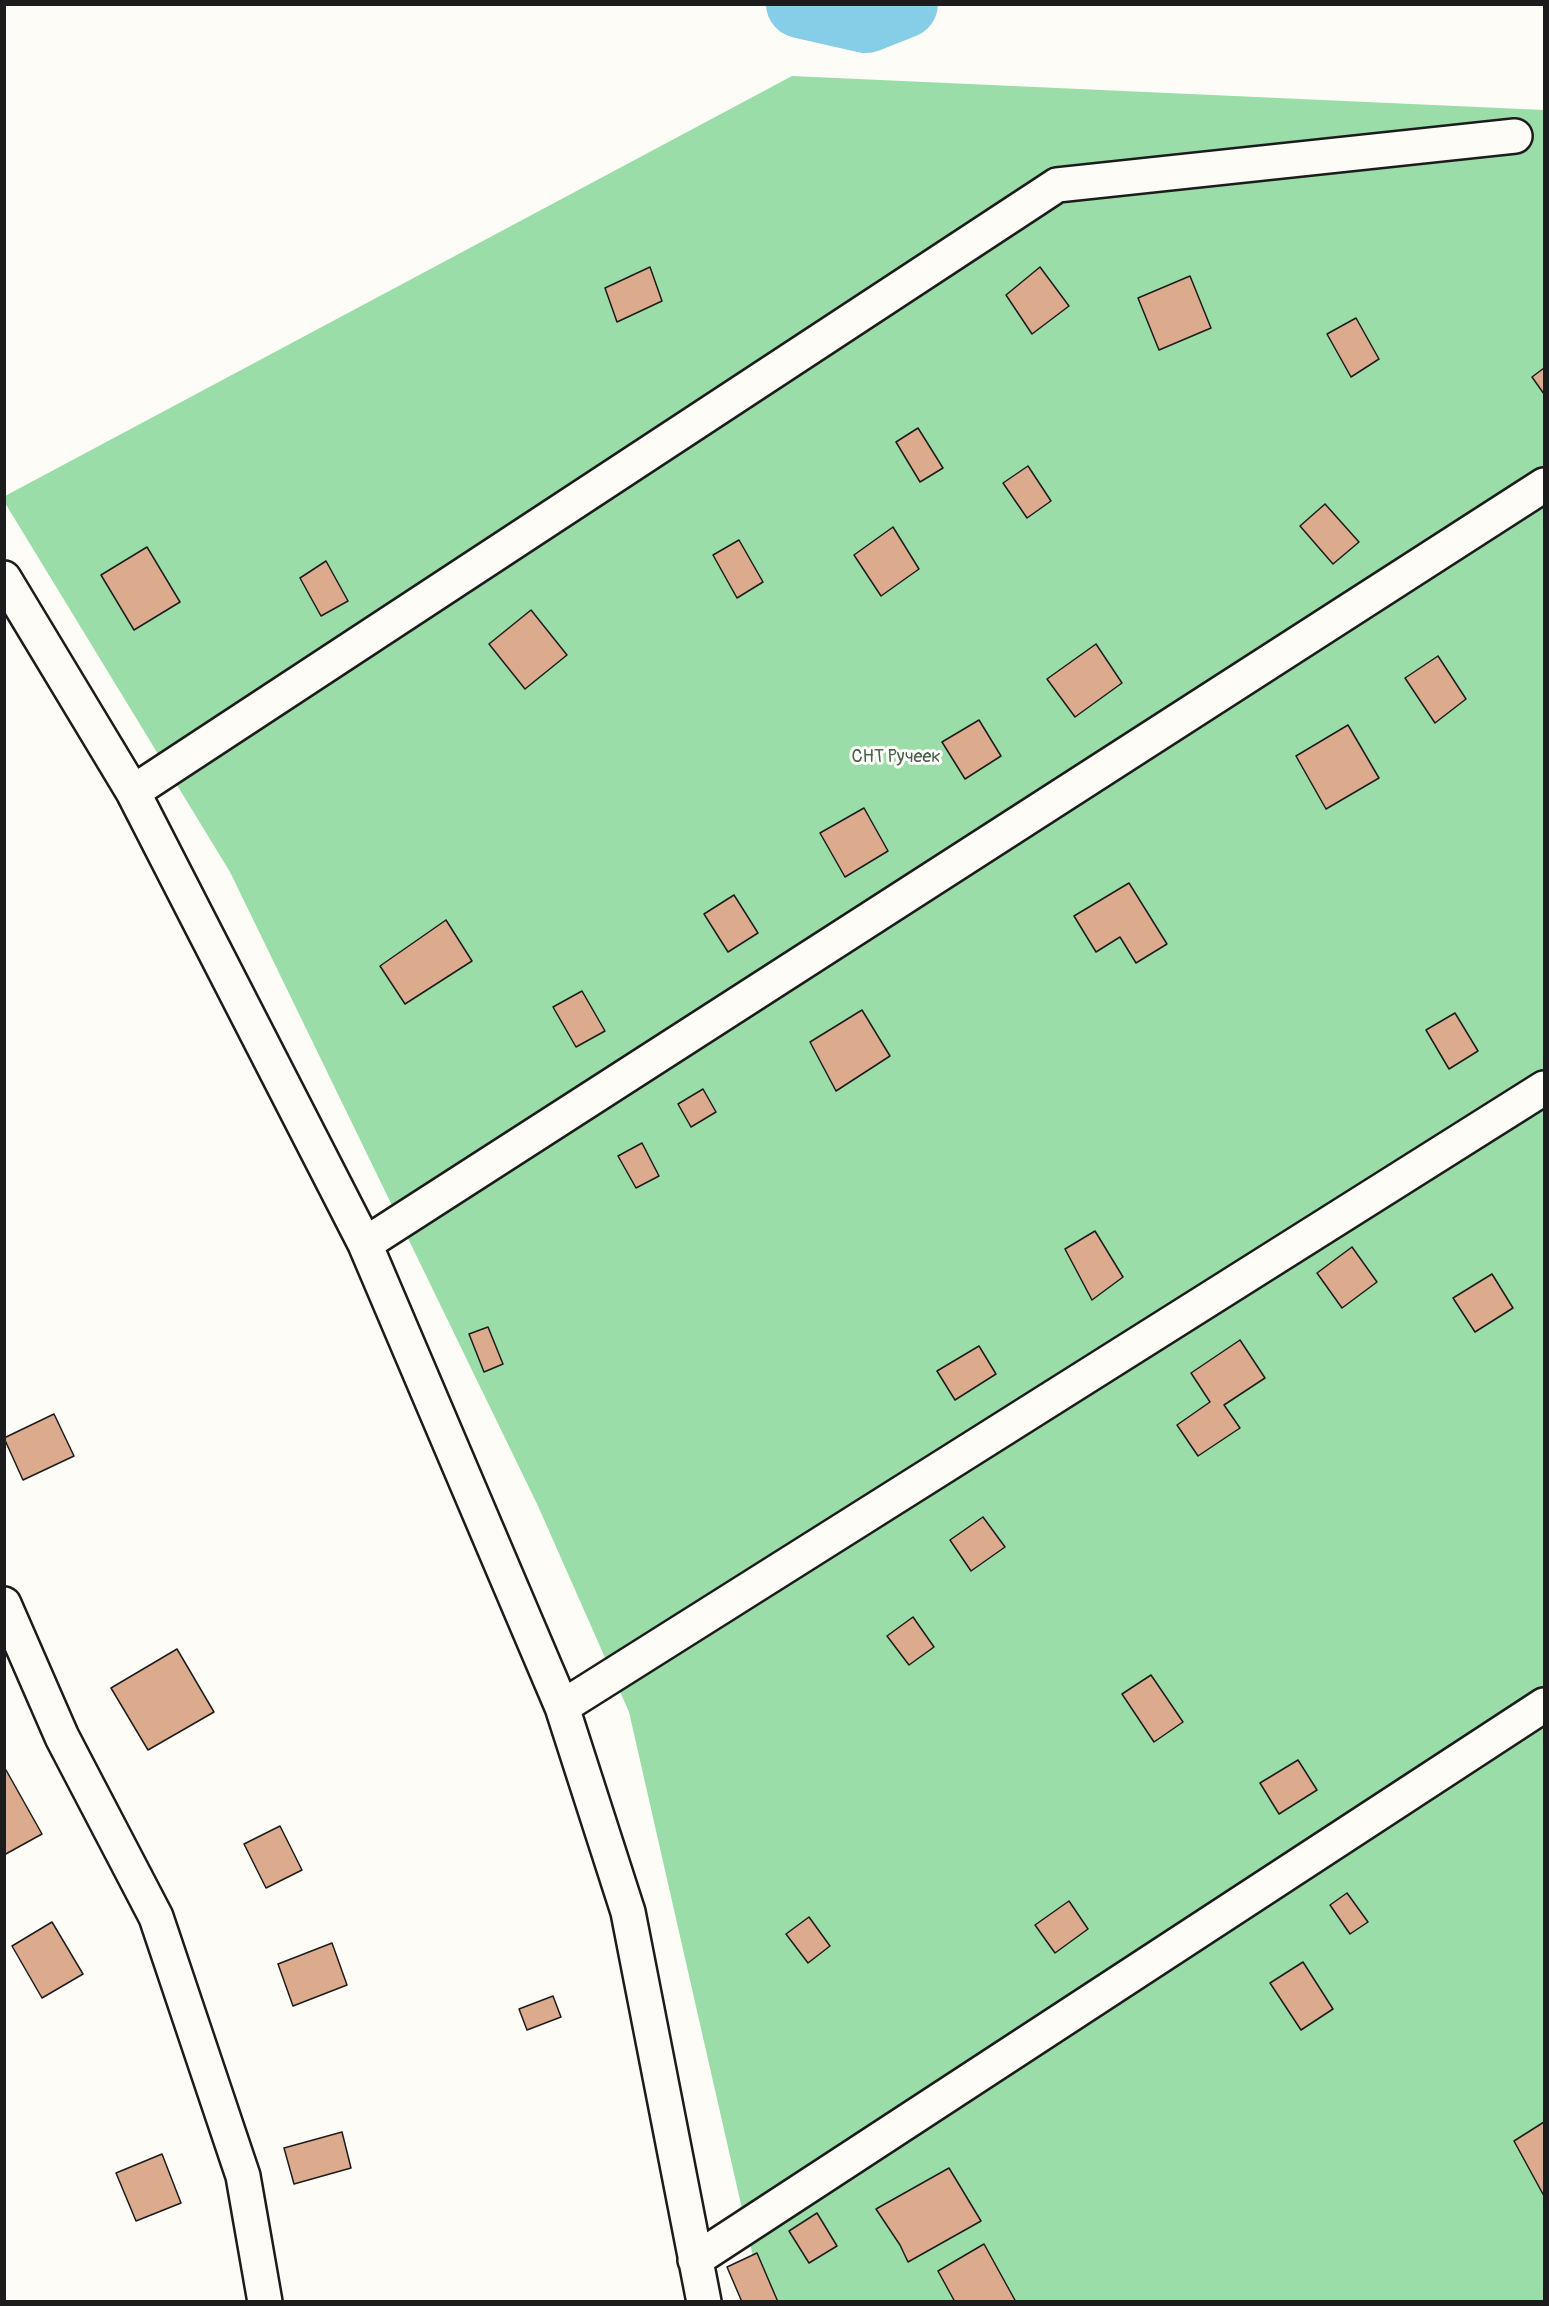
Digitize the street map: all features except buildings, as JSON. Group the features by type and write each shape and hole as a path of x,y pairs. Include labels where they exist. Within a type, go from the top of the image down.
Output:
{"street":[{"path":"133,792 1058,185 1515,136"},
{"path":"365,1245 1545,485"},
{"path":"4,578 133,792 365,1245 562,1707 628,1912 704,2301"},
{"path":"562,1707 1545,1088"},
{"path":"4,1604 62,1737 156,1917 243,2176 265,2301"},
{"path":"695,2260 1545,1705"}],"green space":[{"name":"СНТ Ручеек","path":"792,76 1544,110 1544,2301 763,2301 629,1712 538,1506 230,872 5,503 5,496"}],"waterway":[{"path":"800,4 866,19 904,4"}]}
